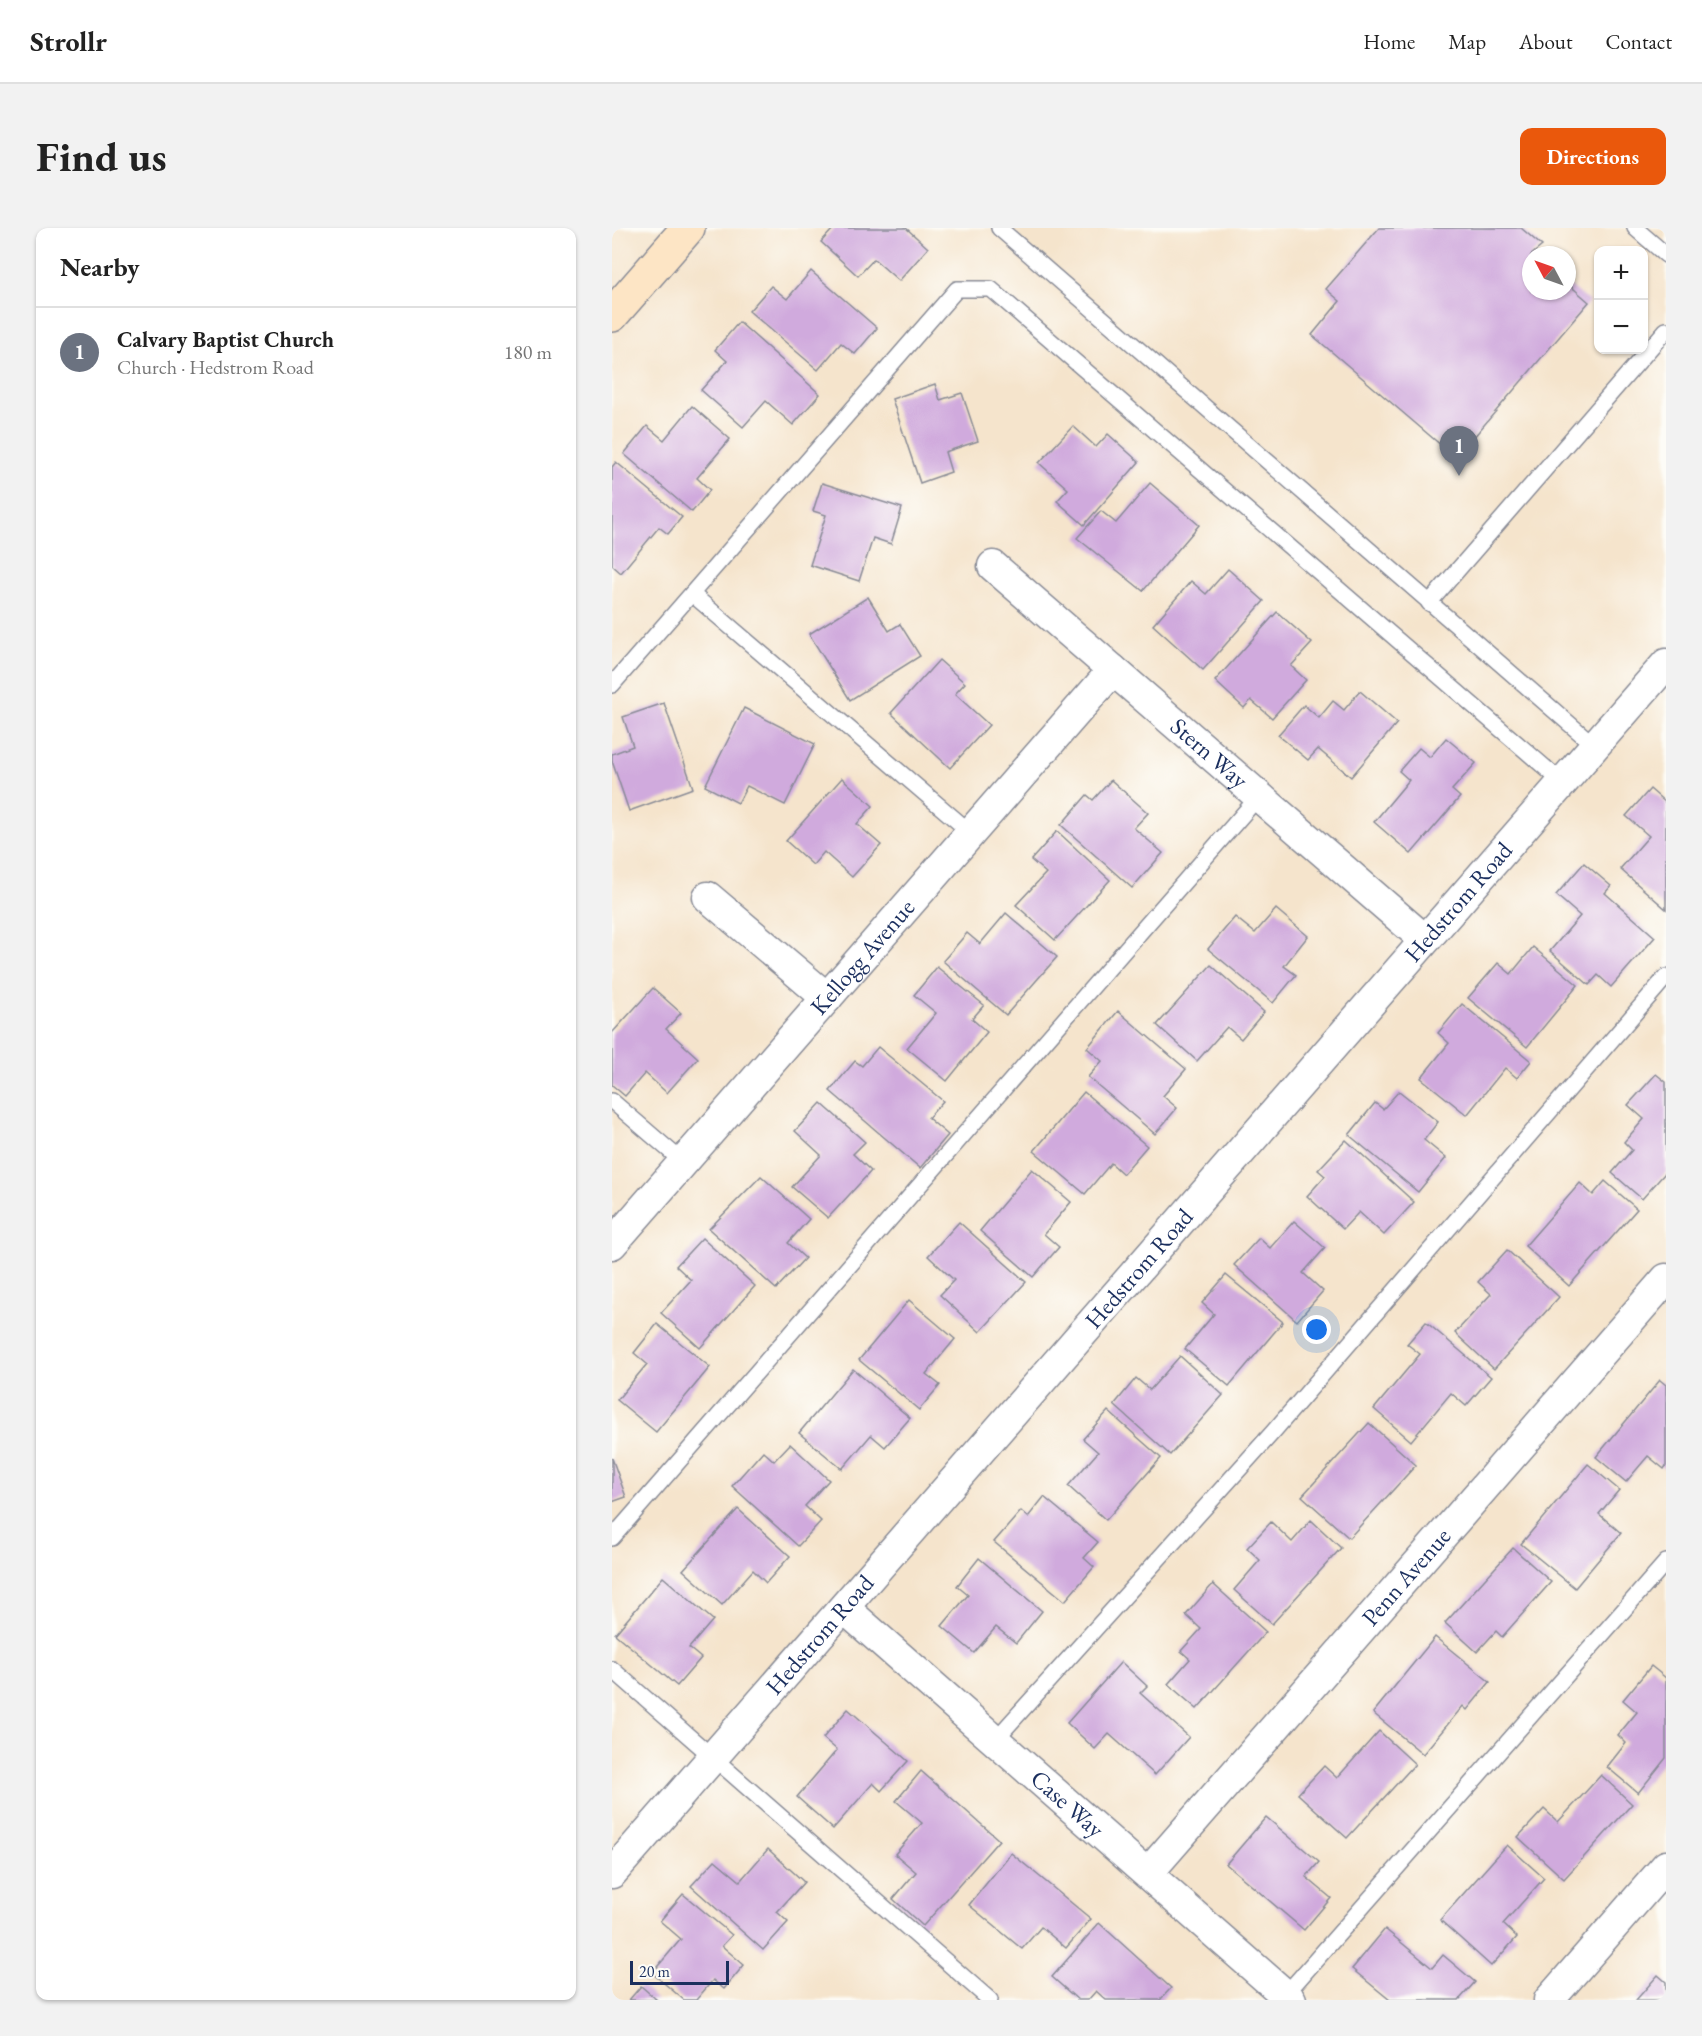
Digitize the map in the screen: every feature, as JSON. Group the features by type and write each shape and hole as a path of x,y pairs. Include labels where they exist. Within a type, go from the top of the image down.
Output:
{"main road":[{"path":"612,315 688,228"}],"street":[{"name":"Stern Way","path":"993,566 1425,940"},
{"name":"Hedstrom Road","path":"612,1873 1666,664"},
{"name":"Kellogg Avenue","path":"612,1244 1113,670"},
{"path":"708,897 827,998"},
{"name":"Penn Avenue","path":"1148,1874 1666,1280"},
{"name":"Case Way","path":"844,1608 1288,1997"},
{"path":"1549,2000 1666,1866"}],"lane":[{"path":"999,228 1595,746"},
{"path":"1635,228 1666,255"},
{"path":"612,685 957,289 991,289 1563,783"},
{"path":"1429,603 1666,330"},
{"path":"692,594 971,833"},
{"path":"612,1538 1259,796"},
{"path":"995,1740 1273,1432 1666,977"},
{"path":"612,1101 683,1162"},
{"path":"1288,1997 1490,1759 1666,1562"},
{"path":"612,1669 990,2000"}],"building":[{"path":"834,228 906,228 928,248 899,281 874,259 858,276 821,242"},
{"path":"1379,228 1521,228 1542,246 1522,246 1522,300 1576,300 1576,291 1589,302 1456,458 1312,335 1340,301 1326,289"},
{"path":"811,271 877,328 855,354 841,343 818,370 749,311 771,286 787,299"},
{"path":"739,322 820,394 793,425 766,401 743,427 701,390 727,361 715,350"},
{"path":"935,384 940,400 962,393 978,441 945,452 951,472 920,483 892,399"},
{"path":"692,406 730,439 697,478 710,490 692,512 624,454 647,426 664,440"},
{"path":"1073,426 1096,447 1108,434 1139,462 1084,525 1057,501 1068,489 1039,463"},
{"path":"616,462 682,517 668,534 659,527 621,573 612,565 612,467"},
{"path":"822,483 902,508 891,544 873,538 859,581 810,565 826,515 813,511"},
{"path":"1150,483 1199,525 1143,591 1077,538 1101,511 1116,523"},
{"path":"1228,569 1264,601 1203,670 1153,625 1191,581 1206,594"},
{"path":"868,597 889,631 900,624 920,656 850,700 809,634"},
{"path":"1277,612 1312,643 1291,666 1306,680 1272,718 1251,700 1244,708 1215,681"},
{"path":"939,660 965,683 955,694 989,725 950,768 891,713"},
{"path":"1360,691 1397,723 1351,777 1318,749 1308,760 1278,735 1304,705 1319,718 1333,701 1344,710"},
{"path":"664,703 693,788 629,811 612,761 612,754 633,746 623,717"},
{"path":"744,708 815,744 785,805 747,786 738,803 705,786"},
{"path":"1446,738 1476,763 1452,790 1460,797 1411,854 1374,822 1409,780 1399,771 1419,748 1430,757"},
{"path":"842,778 873,806 857,824 881,845 852,877 824,852 813,865 786,841"},
{"path":"1111,780 1148,813 1134,828 1163,853 1132,888 1061,825 1087,795 1093,800"},
{"path":"1650,789 1666,803 1666,909 1620,869 1649,836 1626,816"},
{"path":"1057,831 1110,880 1055,940 1016,905 1046,873 1031,860"},
{"path":"1584,863 1611,886 1605,893 1655,937 1611,987 1598,975 1589,985 1550,951 1580,916 1556,895"},
{"path":"1276,909 1308,936 1284,966 1296,975 1273,1003 1208,949 1235,917 1255,933"},
{"path":"1006,913 1057,957 1006,1015 943,961 967,933 980,944"},
{"path":"1533,947 1578,985 1527,1047 1468,998 1498,963 1511,974"},
{"path":"1211,965 1264,1012 1241,1039 1227,1027 1197,1061 1157,1025"},
{"path":"937,967 984,1005 972,1019 987,1032 947,1081 907,1048 936,1013 914,995"},
{"path":"653,988 681,1013 666,1029 698,1058 667,1093 645,1073 625,1096 612,1085 612,1033"},
{"path":"1462,1004 1531,1061 1517,1078 1505,1068 1467,1115 1421,1078 1449,1043 1438,1033"},
{"path":"1118,1011 1186,1069 1163,1096 1177,1108 1155,1134 1088,1077 1102,1061 1087,1048"},
{"path":"878,1047 943,1101 928,1118 948,1135 920,1168 830,1091 855,1061 862,1066"},
{"path":"1656,1074 1666,1082 1666,1172 1642,1199 1612,1173 1632,1150 1624,1142 1644,1119 1628,1105"},
{"path":"1399,1091 1438,1122 1424,1140 1446,1158 1418,1192 1349,1135 1375,1103 1383,1109"},
{"path":"1084,1092 1147,1146 1123,1174 1111,1163 1085,1194 1034,1151"},
{"path":"821,1103 865,1142 853,1154 871,1171 828,1218 792,1187 821,1155 795,1131"},
{"path":"1346,1140 1414,1202 1384,1235 1359,1212 1343,1229 1307,1196 1325,1176 1318,1170"},
{"path":"1032,1169 1071,1202 1044,1234 1059,1247 1033,1277 980,1231"},
{"path":"761,1176 809,1219 788,1243 805,1258 776,1289 709,1229"},
{"path":"1605,1181 1637,1209 1569,1286 1525,1246 1580,1183 1593,1195"},
{"path":"1294,1221 1325,1248 1303,1273 1323,1291 1297,1321 1234,1265 1259,1238 1270,1248"},
{"path":"959,1222 1026,1282 980,1332 940,1295 954,1280 928,1256"},
{"path":"702,1238 755,1286 700,1348 661,1313 691,1280 676,1266"},
{"path":"1507,1250 1559,1297 1494,1369 1455,1333 1491,1294 1478,1282"},
{"path":"1226,1275 1283,1322 1229,1386 1185,1349 1214,1314 1202,1303"},
{"path":"909,1300 955,1339 926,1374 940,1385 919,1410 859,1360"},
{"path":"1426,1322 1491,1377 1466,1406 1451,1393 1411,1441 1374,1409 1420,1354 1407,1344"},
{"path":"657,1324 710,1367 656,1432 617,1400 647,1364 634,1353"},
{"path":"1180,1356 1223,1395 1170,1455 1114,1405 1136,1378 1150,1390"},
{"path":"853,1369 910,1418 885,1447 871,1435 842,1469 799,1433"},
{"path":"1660,1380 1666,1385 1666,1466 1664,1469 1648,1456 1626,1482 1596,1457"},
{"path":"1108,1411 1161,1458 1106,1520 1068,1486 1098,1452 1083,1439"},
{"path":"1369,1423 1416,1465 1349,1538 1302,1496"},
{"path":"790,1444 829,1480 805,1506 821,1521 798,1546 732,1486 763,1451 774,1461"},
{"path":"612,1458 626,1497 612,1502"},
{"path":"1588,1464 1619,1490 1599,1514 1621,1533 1575,1588 1521,1544"},
{"path":"1044,1497 1098,1542 1084,1558 1094,1567 1065,1601 994,1542 1021,1511 1028,1517"},
{"path":"738,1509 790,1556 766,1583 753,1570 722,1605 683,1570"},
{"path":"1311,1520 1341,1548 1272,1624 1234,1590 1260,1560 1247,1548 1271,1522 1292,1542"},
{"path":"1513,1548 1551,1582 1502,1637 1496,1631 1477,1652 1445,1623"},
{"path":"979,1558 1042,1611 1016,1643 996,1627 974,1653 942,1626 968,1595 957,1586"},
{"path":"663,1577 713,1620 689,1648 701,1658 677,1686 615,1634"},
{"path":"1213,1584 1266,1632 1197,1709 1168,1684 1190,1659 1181,1651 1201,1629 1186,1615"},
{"path":"1435,1637 1490,1682 1467,1710 1463,1706 1423,1754 1373,1713"},
{"path":"1121,1662 1147,1686 1140,1693 1189,1737 1155,1775 1109,1734 1095,1749 1067,1723"},
{"path":"1651,1666 1666,1678 1666,1758 1638,1793 1607,1767 1626,1743 1618,1735 1637,1712 1623,1700"},
{"path":"848,1709 908,1761 881,1791 873,1783 833,1829 797,1797 837,1750 823,1738"},
{"path":"1379,1731 1415,1764 1347,1838 1298,1794 1324,1766 1337,1778"},
{"path":"921,1771 999,1840 923,1926 893,1899 916,1872 895,1854 922,1823 896,1801"},
{"path":"1601,1775 1632,1804 1564,1879 1518,1837 1544,1809 1558,1822"},
{"path":"1266,1817 1319,1862 1306,1877 1331,1898 1304,1930 1226,1864"},
{"path":"1507,1845 1544,1878 1503,1924 1517,1937 1491,1966 1440,1920"},
{"path":"768,1849 804,1882 777,1912 788,1922 763,1950 691,1886 715,1860 740,1881"},
{"path":"1011,1853 1091,1919 1066,1948 1041,1927 1022,1949 969,1905"},
{"path":"683,1894 732,1935 722,1946 744,1965 724,1989 713,1980 696,2000 684,2000 652,1973 681,1939 660,1921"},
{"path":"1099,1923 1171,1988 1160,2000 1106,2000 1096,1991 1088,2000 1078,2000 1052,1977"},
{"path":"1385,1929 1432,1968 1443,1955 1475,1982 1459,2000 1390,2000 1352,1969"},
{"path":"1658,1975 1666,1982 1666,2000 1636,2000"},
{"path":"641,1986 657,2000 629,2000"}],"place":[{"name":"Calvary Baptist Church","path":"1459,476"}]}
